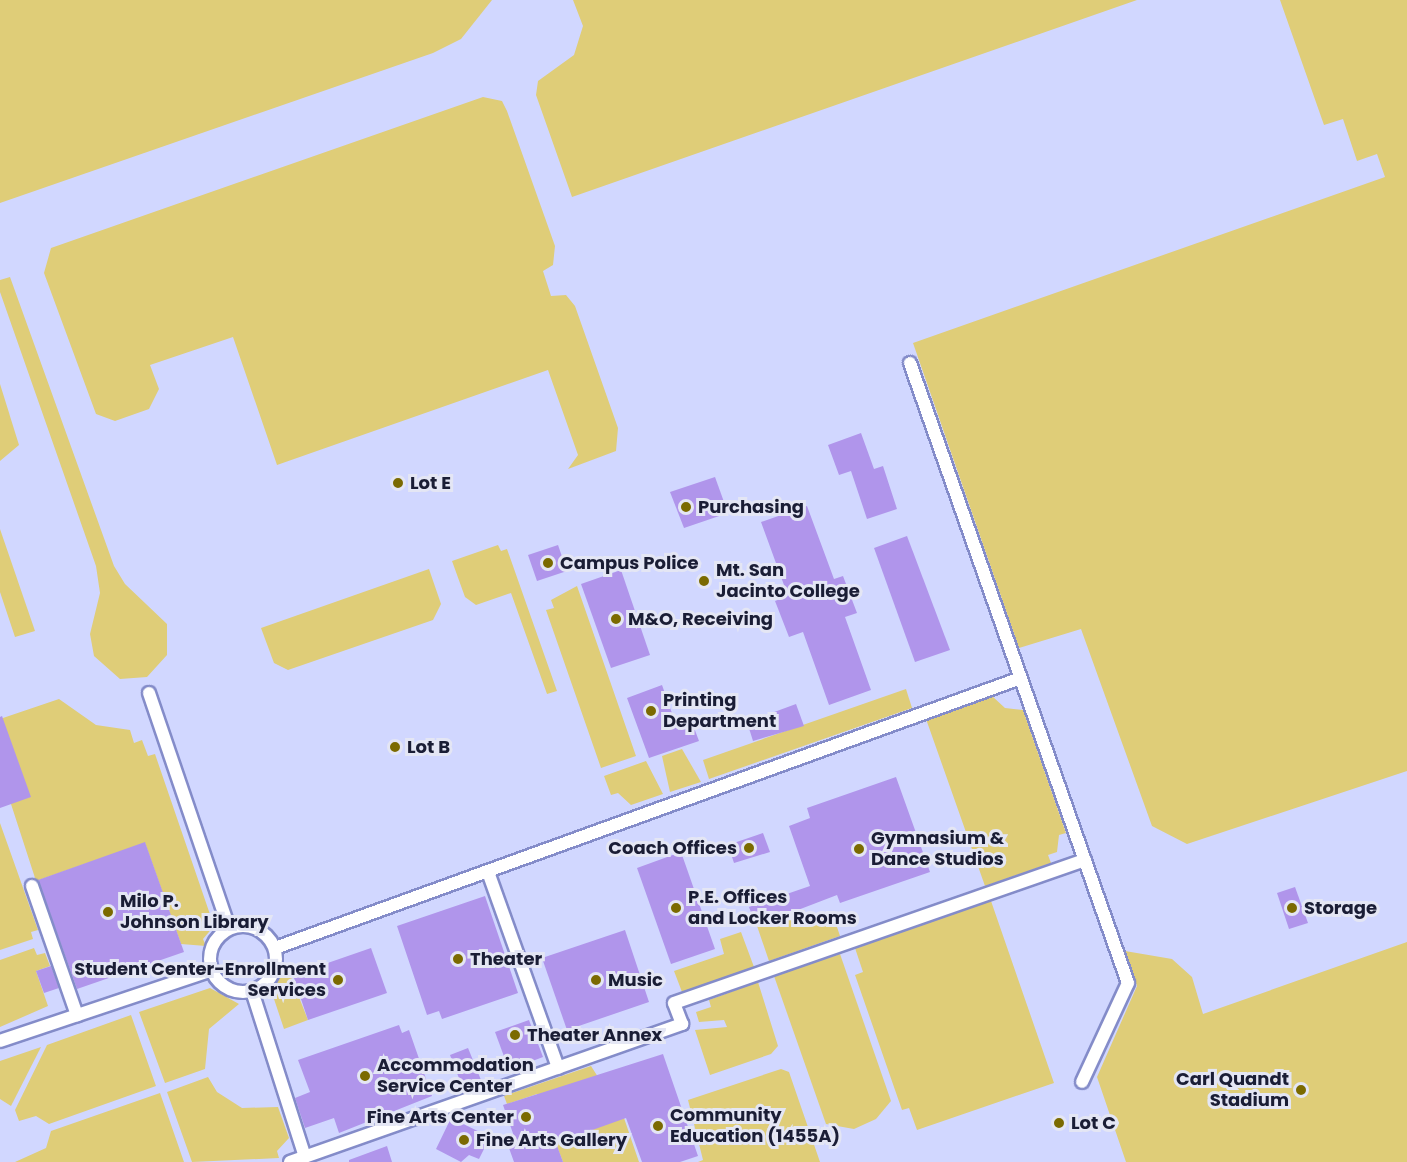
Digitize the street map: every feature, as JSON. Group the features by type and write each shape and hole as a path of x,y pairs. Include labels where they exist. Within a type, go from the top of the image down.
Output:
{"street":[{"path":"909,363 1128,982 1082,1082"},
{"path":"275,948 612,829 635,814 1021,678"},
{"path":"149,693 229,928"},
{"path":"290,1162 682,1024 674,1003 1085,861"},
{"path":"488,872 558,1068"},
{"path":"32,886 77,1015"},
{"path":"251,926 275,948 273,974 252,991 223,986 212,970 214,941 229,928 251,926"},
{"path":"0,1041 212,970"},
{"path":"252,991 305,1157"}],"shaded area":[{"path":"0,0 492,0 461,39 433,53 0,203"},
{"path":"573,0 1137,0 572,197 536,95 538,81 574,55 583,26"},
{"path":"1280,0 1407,0 1407,771 1187,844 1152,826 1081,629 1019,648 913,343 1385,177 1377,154 1357,161 1343,119 1324,125"},
{"path":"483,97 502,101 507,111 555,246 553,265 543,271 551,296 566,295 575,306 618,428 616,451 568,469 578,455 548,370 277,465 233,337 150,365 159,389 149,409 115,421 96,414 44,273 51,248"},
{"path":"10,277 114,566 125,584 167,624 167,655 147,677 120,679 94,656 90,634 100,593 96,566 0,292 0,280"},
{"path":"0,384 19,445 0,461"},
{"path":"0,529 35,631 15,637 0,592"},
{"path":"498,545 501,551 507,549 557,691 547,694 511,593 476,605 465,597 452,561"},
{"path":"429,569 441,604 433,620 288,670 274,663 261,628"},
{"path":"577,586 636,756 601,768 546,610 554,608 551,600"},
{"path":"906,689 912,708 709,779 703,760"},
{"path":"992,696 1005,708 1023,710 1066,833 1059,835 1057,852 1048,855 1051,863 985,886 926,719"},
{"path":"59,699 96,725 130,730 134,743 142,740 148,756 155,754 214,926 203,939 206,946 181,944 145,843 36,881 11,804 0,719"},
{"path":"682,749 701,782 670,792 662,756"},
{"path":"646,761 663,794 631,805 618,793 611,795 604,776"},
{"path":"0,823 38,930 31,932 33,939 0,950"},
{"path":"991,901 1054,1083 917,1130 909,1108 902,1110 855,975 863,972 855,948"},
{"path":"804,910 808,920 832,912 840,936 769,961 757,926"},
{"path":"741,932 754,967 682,992 674,971 724,954 720,939"},
{"name":"Carl Quandt Stadium","path":"1407,942 1407,1162 1126,1162 1097,1077 1137,986 1125,951 1172,959 1192,977 1203,1014"},
{"path":"34,948 37,955 45,953 50,966 36,971 48,1006 0,1027 0,960"},
{"path":"840,954 891,1101 876,1119 854,1129 826,1124 774,976"},
{"path":"286,964 308,1020 284,1029 272,993"},
{"path":"758,982 778,1046 771,1054 710,1075 695,1030 727,1027 724,1020 699,1022 696,1012 711,1007 709,1000"},
{"path":"210,988 239,1004 209,1029 205,1069 165,1083 139,1012"},
{"path":"131,1015 156,1086 49,1124 36,1116 19,1121 15,1110 47,1045"},
{"path":"41,1047 11,1106 0,1099 0,1061"},
{"path":"591,1066 624,1118 639,1162 563,1162 537,1094 507,1104 504,1096"},
{"path":"781,1069 789,1072 820,1162 698,1162 703,1160 688,1100"},
{"path":"208,1077 217,1092 242,1108 278,1107 289,1138 277,1151 279,1158 192,1162 167,1092"},
{"path":"160,1093 184,1162 15,1162 46,1148 51,1131"}],"building":[{"path":"861,433 874,469 883,466 897,509 867,519 851,471 839,475 828,445"},
{"path":"715,477 728,513 684,528 670,492"},
{"path":"807,506 834,579 843,576 857,613 845,617 871,690 829,705 803,632 789,637 775,601 788,596 761,522"},
{"path":"907,536 950,650 915,662 874,548"},
{"name":"Campus Police","path":"558,545 567,571 537,581 528,555"},
{"name":"M&O, Receiving","path":"621,570 650,655 611,668 581,584"},
{"name":"Printing Department","path":"662,685 678,730 693,725 699,741 649,758 627,698"},
{"path":"796,704 804,726 753,741 747,722"},
{"path":"2,716 31,797 0,808 0,717"},
{"name":"Gymnasium & Dance Studios","path":"896,777 930,872 840,903 837,895 756,926 749,907 810,886 789,826 810,818 807,808"},
{"name":"Coach Offices","path":"763,833 770,852 734,863 728,845"},
{"name":"Milo P. Johnson Library","path":"145,842 184,952 77,989 38,880"},
{"name":"P.E. Offices and Locker Rooms","path":"681,852 715,949 671,964 637,868"},
{"name":"Storage","path":"1295,887 1308,923 1289,929 1277,893"},
{"name":"Theater","path":"485,896 518,993 442,1019 439,1011 427,1015 397,926"},
{"name":"Music","path":"625,930 649,1002 567,1030 542,958"},
{"name":"Student Center-Enrollment Services","path":"371,948 387,993 308,1020 293,975"},
{"path":"51,966 59,988 44,993 36,971"},
{"path":"529,1020 543,1057 509,1070 495,1032"},
{"name":"Accommodation Service Center","path":"399,1025 402,1033 409,1030 432,1096 339,1133 334,1118 305,1128 295,1098 310,1092 298,1060"},
{"path":"468,1048 481,1080 462,1086 450,1055"},
{"path":"663,1054 698,1156 680,1162 642,1162 626,1118 556,1143 563,1162 514,1162 505,1137 516,1142 503,1105"},
{"name":"Fine Arts Gallery","path":"451,1118 490,1137 479,1159 469,1155 461,1162 436,1149"},
{"path":"387,1146 392,1162 349,1162 349,1160"}],"place":[{"name":"Lot E","path":"398,483"},
{"name":"Purchasing","path":"686,507"},
{"name":"Campus Police","path":"548,563"},
{"name":"Mt. San Jacinto College","path":"704,581"},
{"name":"M&O, Receiving","path":"616,619"},
{"name":"Printing Department","path":"651,711"},
{"name":"Lot B","path":"395,747"},
{"name":"Coach Offices","path":"749,848"},
{"name":"Gymnasium & Dance Studios","path":"859,849"},
{"name":"P.E. Offices and Locker Rooms","path":"676,908"},
{"name":"Storage","path":"1292,908"},
{"name":"Milo P. Johnson Library","path":"108,912"},
{"name":"Theater","path":"458,959"},
{"name":"Student Center-Enrollment Services","path":"338,980"},
{"name":"Music","path":"596,980"},
{"name":"Theater Annex","path":"515,1035"},
{"name":"Accommodation Service Center","path":"365,1076"},
{"name":"Carl Quandt Stadium","path":"1301,1090"},
{"name":"Fine Arts Center","path":"526,1117"},
{"name":"Lot C","path":"1059,1123"},
{"name":"Community Education (1455A)","path":"658,1126"},
{"name":"Fine Arts Gallery","path":"464,1140"}]}
